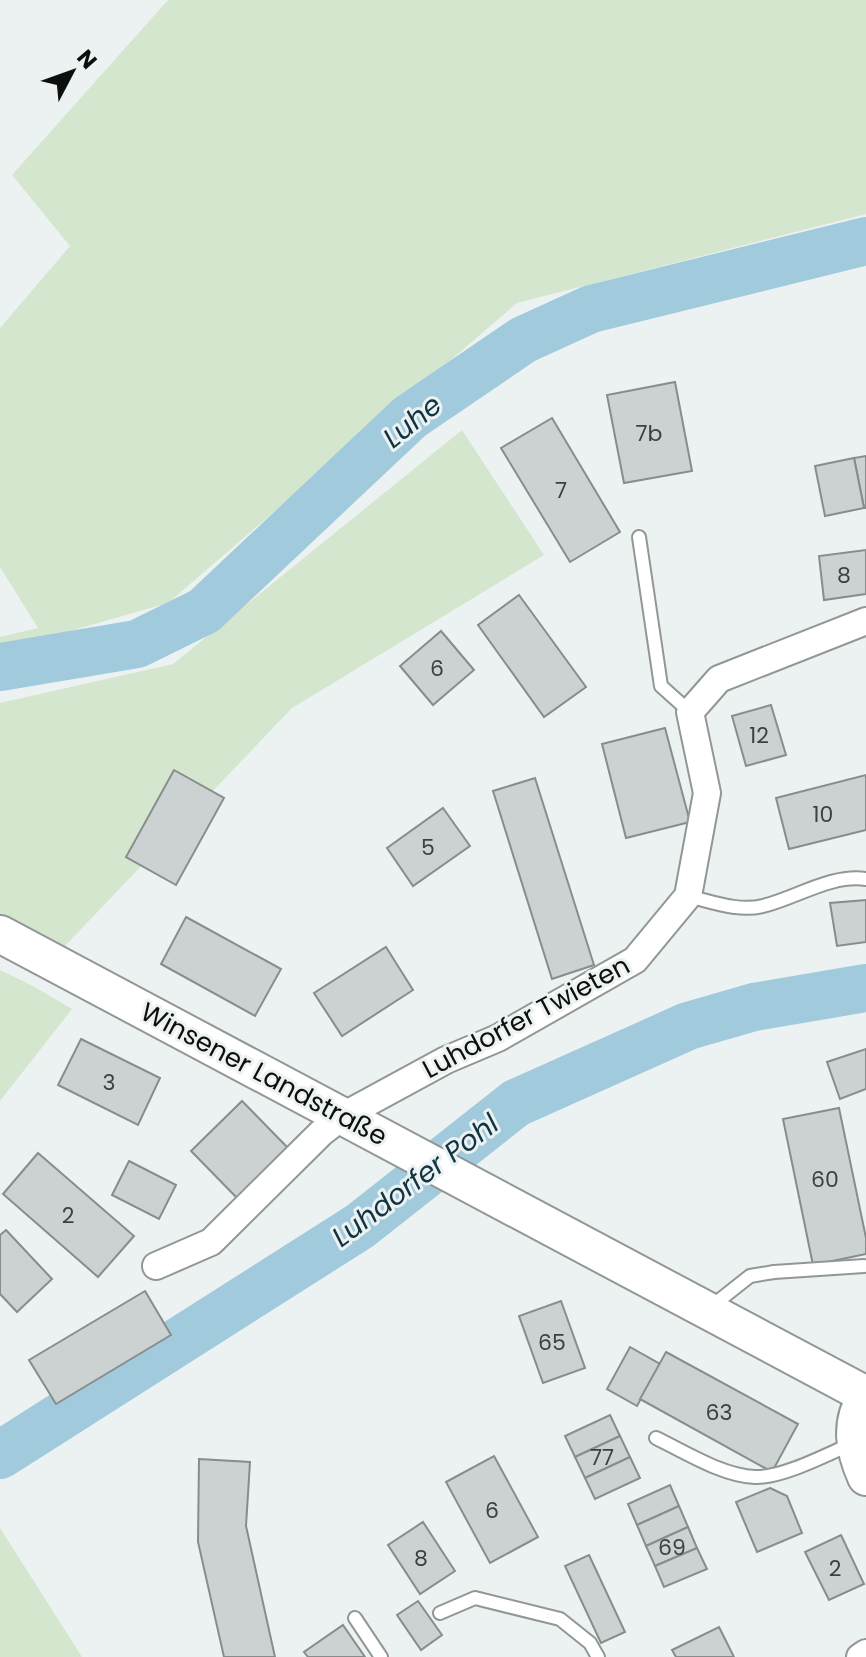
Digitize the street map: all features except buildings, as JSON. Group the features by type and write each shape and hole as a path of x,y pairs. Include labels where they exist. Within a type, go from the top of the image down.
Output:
{"main road":[{"name":"Winsener Landstraße","path":"0,934 866,1396"},
{"path":"866,1396 854,1430 866,1477"}],"street":[{"path":"690,712 719,679 866,621"},
{"name":"Luhdorfer Twieten","path":"156,1266 211,1242 321,1133 343,1116 446,1060 498,1038 635,960 688,896 707,793 690,712"},
{"path":"860,1657 866,1653"}],"lane":[{"path":"639,537 661,686 690,712"},
{"path":"688,896 738,908 761,906 850,877 866,879"},
{"path":"706,1311 750,1276 864,1266"},
{"path":"656,1438 707,1463 739,1475 757,1477 783,1472 856,1442"},
{"path":"440,1613 475,1598 560,1619 590,1643 598,1657"},
{"path":"355,1618 381,1657"}],"green space":[{"path":"168,0 866,0 866,214 517,303 168,603 0,651 0,637 38,628 0,567 0,328 70,246 12,175"},
{"path":"462,430 544,555 292,708 63,948 0,914 0,703 173,664"},
{"path":"0,970 72,1009 0,1101"},
{"path":"0,1528 82,1657 0,1657"}],"waterway":[{"name":"Luhe","path":"0,667 137,644 204,611 410,417 523,340 591,309 866,241"},
{"name":"Luhdorfer Pohl","path":"0,1455 360,1226 516,1103 688,1026 754,1007 866,988"}]}
